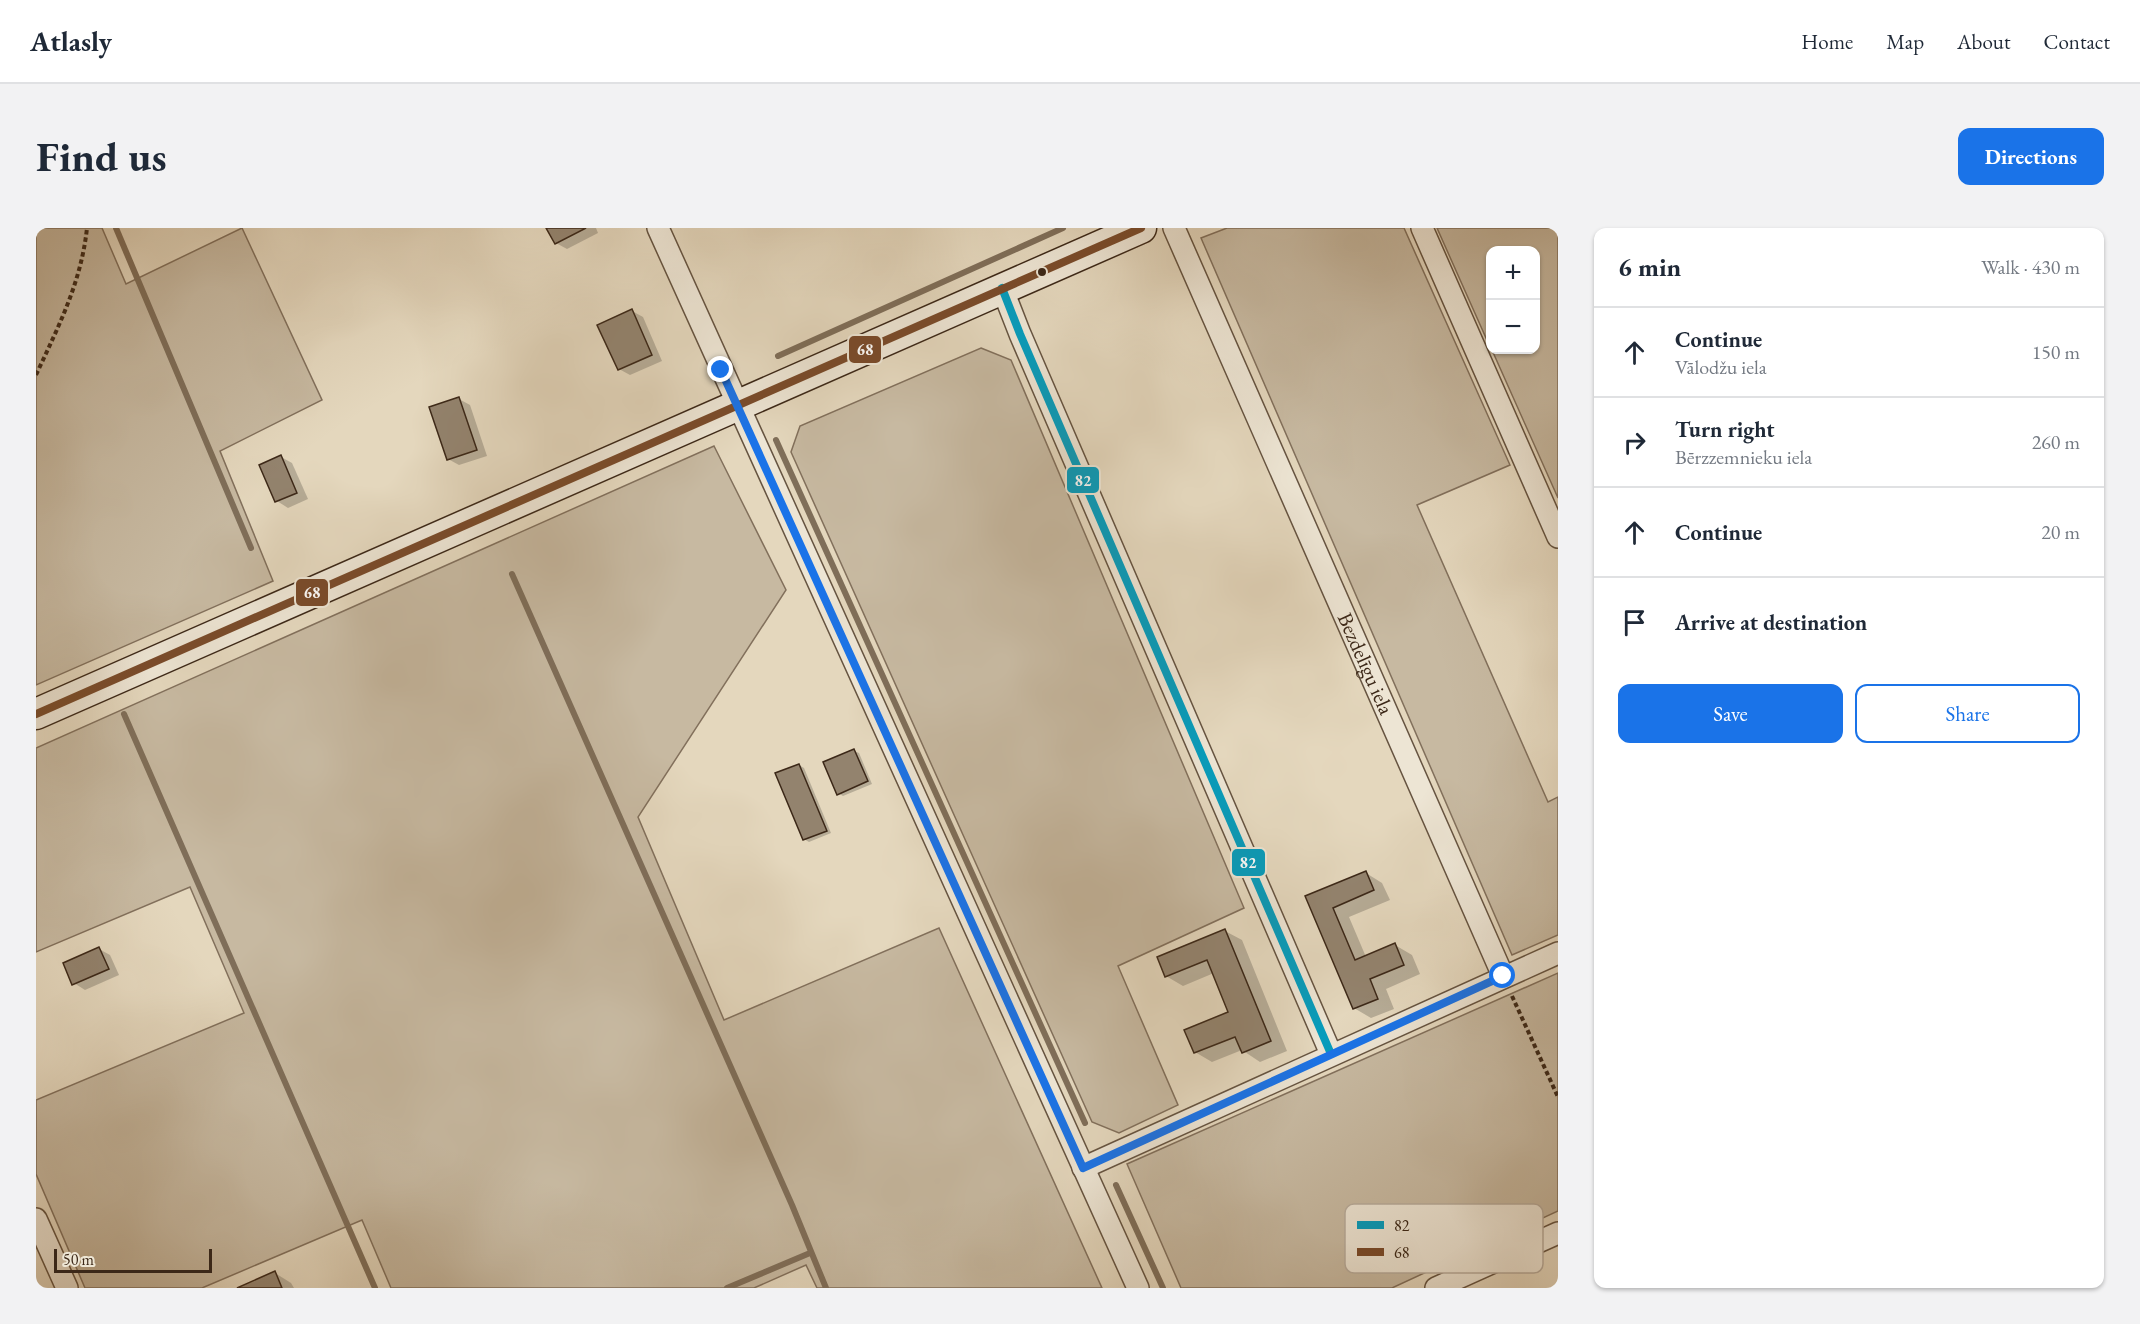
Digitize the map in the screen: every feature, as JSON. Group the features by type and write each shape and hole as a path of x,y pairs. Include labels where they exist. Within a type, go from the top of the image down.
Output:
{"street":[{"path":"658,228 1138,1288"},
{"path":"36,714 741,415 1002,288 1141,228"},
{"name":"Bezdelīgu iela","path":"1174,228 1503,976"},
{"path":"1422,228 1558,537"},
{"path":"1002,288 1331,1054"},
{"path":"1083,1168 1558,953"},
{"path":"36,1219 67,1288"},
{"path":"1543,1240 1558,1233"},
{"path":"1436,1288 1469,1273"}],"path":[{"path":"36,375 68,307 84,257 87,228"},
{"path":"1503,976 1558,1097"}],"shaded area":[{"path":"36,228 102,228 126,284 242,228 322,400 220,451 273,581 36,685"},
{"path":"1227,228 1404,228 1510,465 1417,505 1548,802 1558,797 1558,935 1512,955 1201,238"},
{"path":"1437,228 1558,228 1558,498 1494,354 1540,354 1540,246 1486,246 1486,338"},
{"path":"981,348 1011,360 1244,908 1118,966 1178,1105 1119,1133 1092,1122 791,452 800,426"},
{"path":"714,446 786,590 638,817 724,1020 939,928 1102,1288 817,1288 806,1265 754,1288 391,1288 362,1220 202,1288 85,1288 36,1174 36,1100 244,1013 190,887 36,952 36,748"},
{"path":"1558,973 1558,1211 1543,1218 1543,1204 1345,1204 1345,1273 1424,1273 1392,1288 1181,1288 1127,1164"}],"building":[{"path":"546,228 586,228 555,244"},
{"path":"632,309 652,355 618,370 597,325"},
{"path":"459,397 477,450 447,460 429,407"},
{"path":"281,455 297,493 275,502 259,465"},
{"path":"854,749 868,781 837,795 823,762"},
{"path":"799,764 827,831 803,840 775,773"},
{"path":"1366,871 1374,890 1333,908 1355,960 1395,943 1404,965 1370,979 1378,999 1353,1009 1305,896"},
{"path":"1225,929 1271,1041 1242,1053 1235,1037 1194,1053 1184,1030 1228,1012 1207,960 1165,977 1157,957"},
{"path":"99,947 109,969 72,985 63,963"},
{"path":"275,1271 282,1288 237,1288"}],"waterway":[{"path":"116,228 251,548"},
{"path":"778,356 1063,228"},
{"path":"776,440 1085,1123"},
{"path":"512,574 792,1205 826,1288"},
{"path":"124,714 375,1288"},
{"path":"1116,1185 1163,1288"},
{"path":"727,1288 810,1253"}],"transit line":[{"name":"68","path":"36,714 1141,228"},
{"name":"82","path":"1002,288 1331,1054"}],"route":[{"path":"721,370 1083,1168 1503,976"}]}
